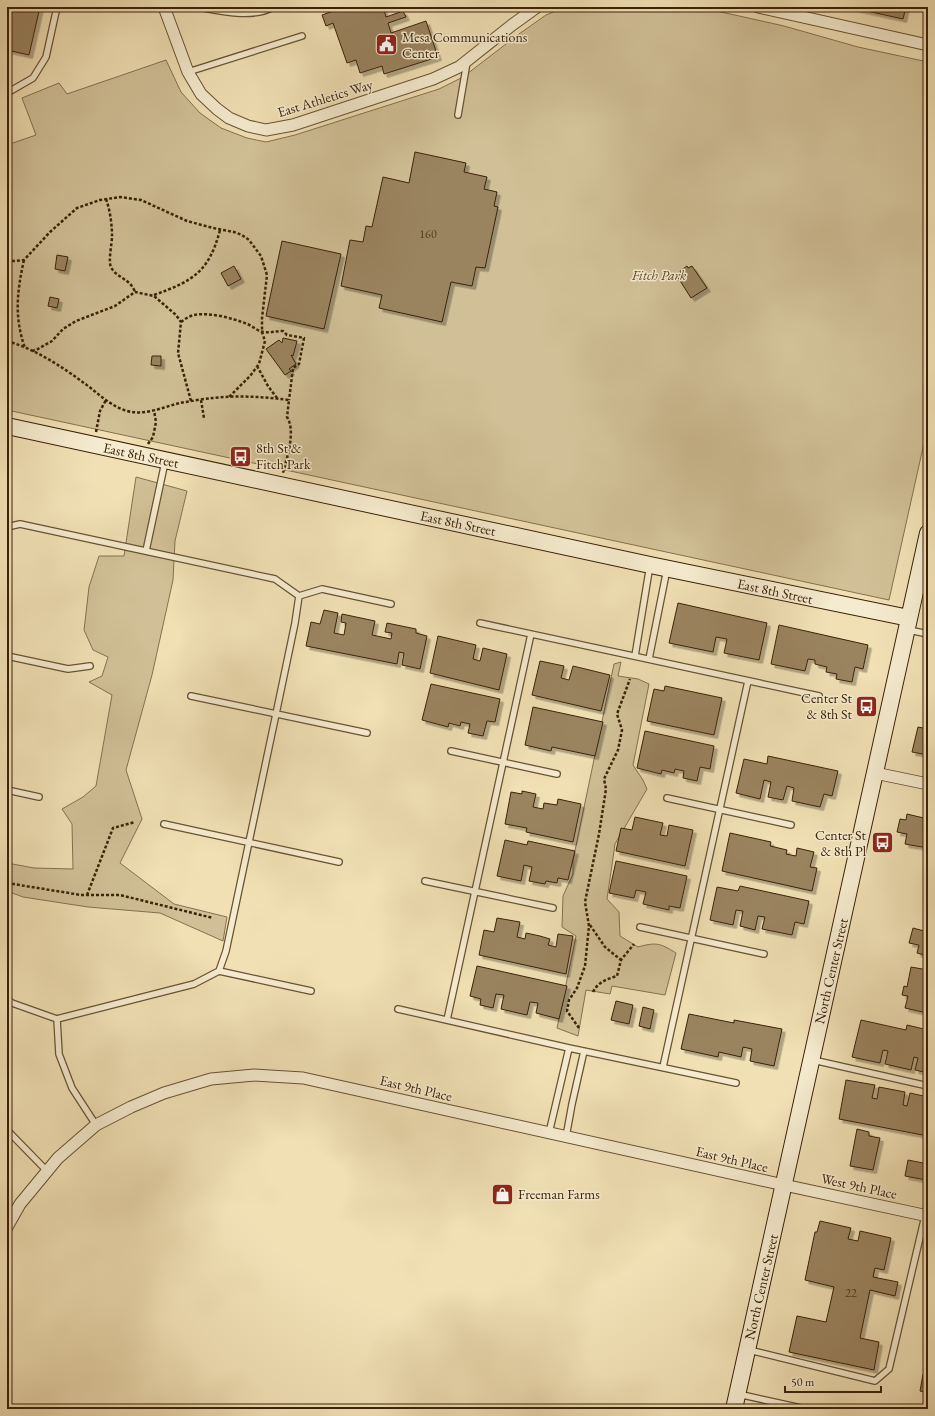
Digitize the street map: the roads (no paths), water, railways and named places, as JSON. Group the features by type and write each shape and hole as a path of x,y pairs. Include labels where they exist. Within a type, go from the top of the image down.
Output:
{"street":[{"name":"East Athletics Way","path":"164,7 188,72 201,94 229,118 248,126 266,130 293,125 433,79 459,67 537,7"},
{"path":"758,7 928,45"},
{"name":"East 8th Street","path":"7,426 650,565 908,624"},
{"name":"North Center Street","path":"734,1409 928,533"},
{"path":"875,772 928,784"},
{"name":"East 9th Place","path":"7,1227 20,1204 58,1158 96,1125 131,1107 164,1094 211,1079 254,1074 303,1078 784,1185"},
{"name":"West 9th Place","path":"784,1185 926,1216"}],"lane":[{"path":"7,93 33,78 46,56 57,7"},
{"path":"198,7 250,14 266,12 273,7"},
{"path":"188,72 302,36"},
{"path":"458,115 467,61"},
{"path":"146,551 165,460"},
{"path":"7,527 20,524 275,579 299,596"},
{"path":"635,656 650,565"},
{"path":"649,659 667,569"},
{"path":"299,596 322,589 391,604"},
{"path":"7,999 12,1003 57,1019 194,984 219,970 226,951 295,622 299,596"},
{"path":"480,623 819,696"},
{"path":"908,624 928,634"},
{"path":"447,1020 531,634"},
{"path":"7,656 68,669 90,666"},
{"path":"663,1067 748,681"},
{"path":"191,696 367,733"},
{"path":"451,751 557,774"},
{"path":"7,790 39,797"},
{"path":"667,798 791,825"},
{"path":"164,824 339,862"},
{"path":"425,881 553,908"},
{"path":"640,927 764,954"},
{"path":"219,970 311,991"},
{"path":"398,1009 570,1048 736,1083"},
{"path":"57,1019 59,1054 72,1088 96,1125"},
{"path":"549,1133 570,1048"},
{"path":"566,1137 584,1051"},
{"path":"812,1060 928,1086"},
{"path":"7,1130 47,1171"},
{"path":"747,1350 875,1381 889,1369 926,1216"},
{"path":"737,1393 802,1409"}],"place":[{"name":"Mesa Communications Center","path":"387,45"},
{"name":"8th St & Fitch Park","path":"240,456"},
{"name":"Center St & 8th St","path":"867,706"},
{"name":"Center St & 8th Pl","path":"882,843"},
{"name":"Freeman Farms","path":"503,1194"}],"park label":[{"name":"Fitch Park","path":"659,275"}]}
